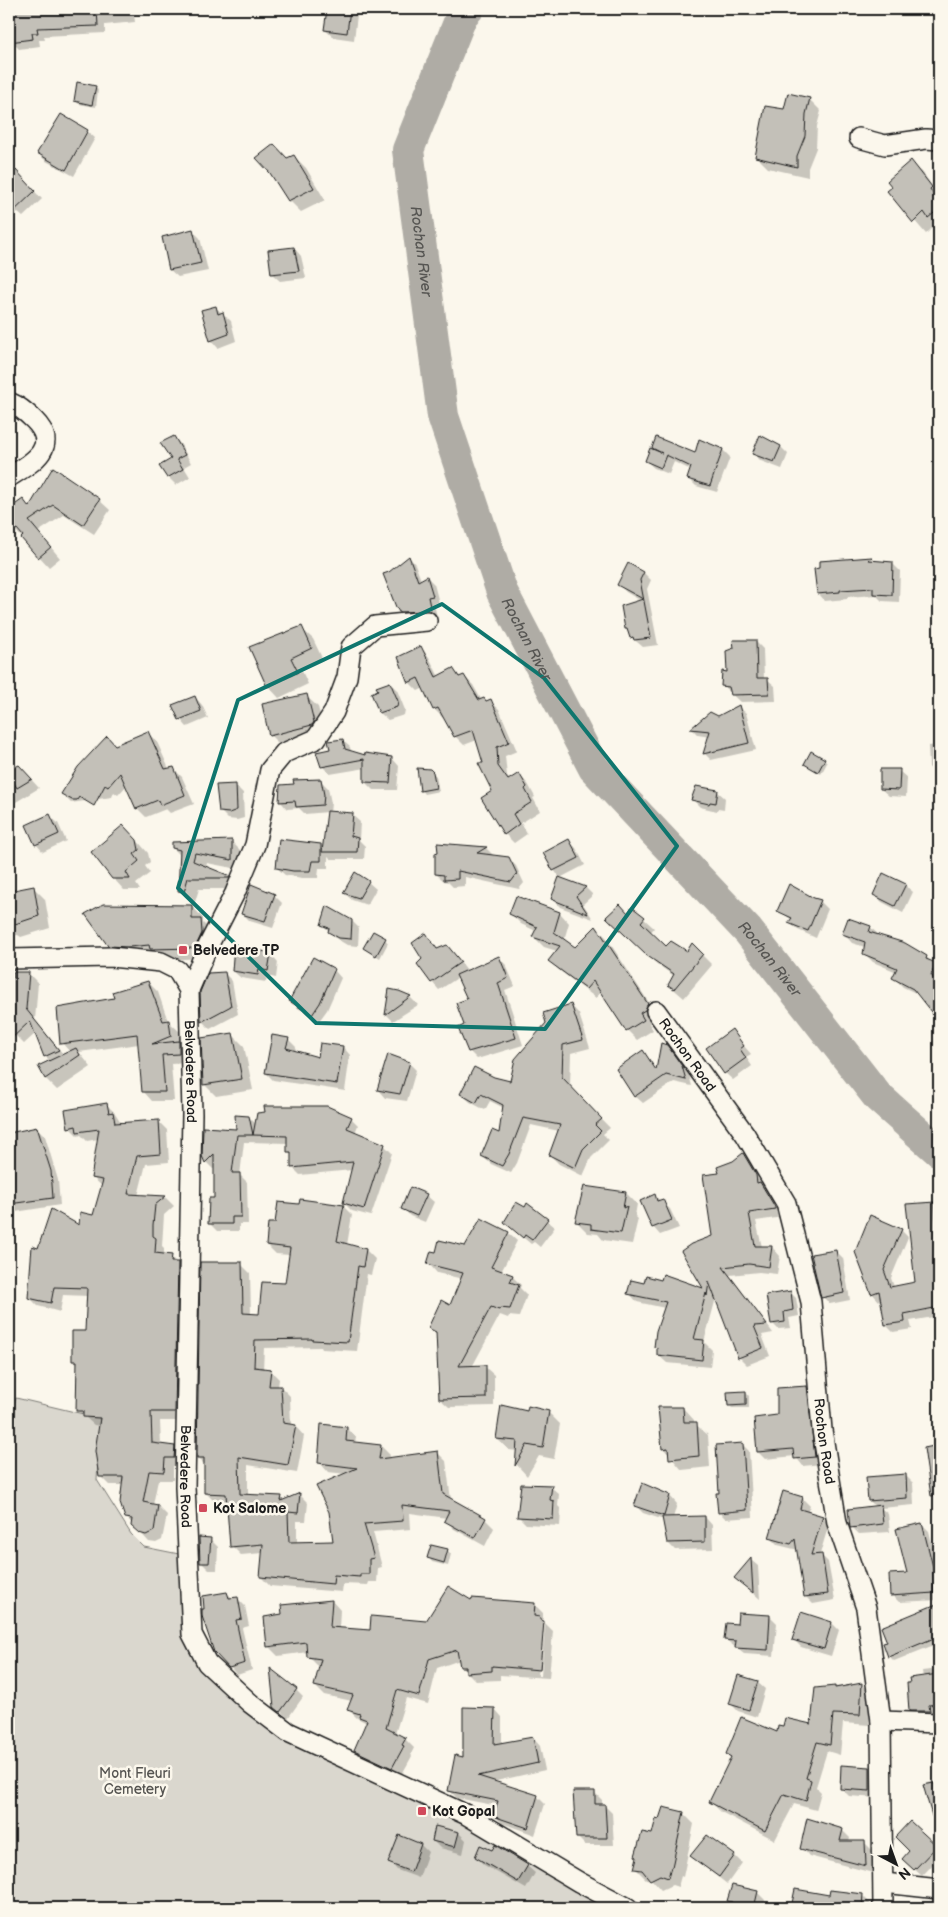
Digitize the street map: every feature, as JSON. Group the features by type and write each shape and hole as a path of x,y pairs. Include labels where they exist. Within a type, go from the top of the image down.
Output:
{"street":[{"path":"860,138 886,145 926,139 939,140"},
{"path":"9,402 18,405 36,422 44,436 45,446 39,456 25,468 9,477"},
{"path":"189,990 208,946 235,894 255,845 270,770 284,753 316,739 334,712 347,677 351,647 375,626 428,621"},
{"path":"9,959 111,958 161,962 177,970 189,990"},
{"name":"Belvedere Road","path":"189,990 192,1114 184,1487 192,1634 207,1663 250,1703 288,1732 467,1815 628,1908"},
{"name":"Rochon Road","path":"656,1011 745,1134 786,1203 811,1302 822,1430 837,1523 866,1608 881,1721 883,1908"},
{"path":"881,1721 939,1723"},
{"path":"884,1883 939,1889"}],"highlighted area":[{"path":"442,604 544,678 677,846 545,1029 316,1023 178,888 238,700"}],"green space":[{"name":"Mont Fleuri Cemetery","path":"16,1398 100,1418 97,1480 131,1534 144,1547 179,1554 185,1629 226,1693 462,1819 617,1908 9,1908 9,1418"}],"building":[{"path":"30,9 97,9 98,26 37,28 38,33 32,33 33,39 9,42 9,11"},
{"path":"327,9 350,9 347,33 324,30"},
{"path":"77,82 96,86 92,105 74,101"},
{"path":"788,93 810,98 806,114 805,136 797,156 797,167 755,157 765,106 784,109"},
{"path":"61,114 88,130 66,170 37,153"},
{"path":"274,144 287,158 294,155 314,188 288,201 270,173 256,158"},
{"path":"911,160 932,187 930,189 937,200 934,202 939,209 928,218 924,212 913,223 887,191 892,187 887,181"},
{"path":"16,170 35,191 9,216 9,178"},
{"path":"193,229 201,263 169,270 162,237"},
{"path":"294,247 299,271 271,274 268,250"},
{"path":"216,306 218,314 223,312 229,334 210,341 201,310"},
{"path":"760,435 781,446 774,462 752,454"},
{"path":"174,436 185,455 177,459 183,469 167,478 159,466 171,459 160,443"},
{"path":"656,437 695,453 699,439 723,449 710,486 687,479 691,467 666,455 661,468 645,461 650,448 662,453 652,448"},
{"path":"53,467 100,499 83,525 53,505 29,521 51,547 38,558 21,538 23,536 17,529 14,531 16,528 9,518 9,509 23,499 29,507"},
{"path":"409,556 418,581 427,576 433,596 428,597 431,611 399,612 396,607 383,574 389,572"},
{"path":"872,557 869,560 893,562 892,595 873,594 873,588 840,590 840,592 817,594 814,569 819,568 819,561"},
{"path":"628,563 644,572 640,580 651,638 634,640 633,637 630,638 627,629 625,629 621,606 643,599 617,585"},
{"path":"302,626 312,648 291,658 298,672 267,687 249,647"},
{"path":"733,640 756,640 757,678 768,678 769,694 731,695 729,687 721,686 722,671 727,672 726,651 734,648"},
{"path":"421,646 436,677 453,668 459,677 464,675 479,700 484,698 486,701 491,699 509,742 497,747 498,766 508,780 519,773 527,787 525,789 532,802 513,814 519,824 504,835 481,798 492,791 478,763 483,763 473,730 454,737 438,708 433,710 418,678 408,683 398,657"},
{"path":"390,682 398,701 397,707 379,713 371,693 378,690 376,687"},
{"path":"307,694 314,722 312,725 269,736 262,704"},
{"path":"195,696 201,711 179,720 172,705"},
{"path":"739,705 749,743 703,754 710,731 690,729 710,712 718,716"},
{"path":"148,731 165,769 174,767 185,795 160,805 158,800 136,809 120,773 108,787 105,785 94,806 79,797 77,800 72,800 61,794 78,767 107,736 115,745"},
{"path":"343,739 345,749 365,755 365,753 392,757 390,783 364,782 364,759 321,767 316,752 330,749 328,741"},
{"path":"811,751 825,759 818,772 804,764"},
{"path":"19,765 32,779 17,788 9,775 9,770"},
{"path":"417,768 430,769 433,772 436,788 420,791"},
{"path":"880,769 900,769 899,790 880,789"},
{"path":"321,779 324,795 323,805 296,807 295,801 279,802 280,785 294,784 293,780"},
{"path":"236,784 237,810 229,813 219,812 216,785"},
{"path":"696,786 718,790 716,803 710,802 709,804 691,800"},
{"path":"327,811 353,813 351,836 358,838 357,852 322,852"},
{"path":"50,814 59,834 35,845 26,825"},
{"path":"123,825 137,840 139,850 134,854 139,861 126,872 130,879 112,879 91,852"},
{"path":"279,839 321,844 321,861 312,861 310,871 276,868"},
{"path":"569,839 579,858 553,871 543,853"},
{"path":"232,840 232,860 195,853 193,861 230,876 229,878 188,878 184,892 178,891 180,850 172,848 172,842"},
{"path":"437,843 487,847 477,853 509,857 517,874 511,882 458,871 458,879 444,880 444,875 435,874 435,853 438,852"},
{"path":"355,872 369,881 359,898 343,893"},
{"path":"883,873 906,884 895,906 873,895"},
{"path":"559,877 586,887 576,896 588,914 551,899"},
{"path":"251,884 275,894 265,921 241,914"},
{"path":"789,884 821,900 808,931 788,923 792,918 777,911"},
{"path":"34,886 39,916 9,926 9,891"},
{"path":"516,896 560,912 554,932 575,947 596,926 648,1004 645,1010 640,1013 644,1020 626,1031 593,981 586,989 548,961 560,946 532,937 537,927 509,914"},
{"path":"103,904 192,905 192,919 201,919 202,933 195,948 150,949 149,945 129,947 108,946 85,914"},
{"path":"620,904 628,913 632,907 645,917 641,922 666,946 671,941 687,951 692,943 703,954 674,989 668,985 674,974 646,955 606,917"},
{"path":"327,906 352,920 351,939 339,938 328,932 329,928 321,925"},
{"path":"848,918 871,926 869,932 905,943 927,956 926,959 936,963 931,975 939,985 939,1022 913,989 892,978 897,968 863,954 865,942 842,934"},
{"path":"373,931 386,938 376,956 363,948"},
{"path":"426,933 437,949 447,945 461,962 431,983 417,964 422,959 412,943"},
{"path":"234,945 271,953 268,971 259,969 258,975 232,971"},
{"path":"499,956 508,978 498,983 516,1038 468,1052 458,1028 464,1025 456,1003 467,999 456,975"},
{"path":"313,957 335,969 320,1003 312,1015 289,1001"},
{"path":"13,972 29,972 26,1009 59,1050 44,1057 30,1021 9,1041 9,978 13,978"},
{"path":"225,972 231,1006 201,1022 200,992 208,973"},
{"path":"148,981 163,1021 169,1020 171,1036 152,1044 179,1041 179,1054 162,1055 165,1092 142,1092 137,1034 60,1044 57,1008 114,998 112,992"},
{"path":"389,989 411,996 385,1015"},
{"path":"571,1004 583,1040 563,1045 562,1077 602,1119 595,1125 601,1131 583,1149 575,1168 549,1155 560,1125 523,1118 509,1154 502,1166 481,1156 492,1130 499,1133 503,1105 481,1094 476,1103 460,1094 474,1067 494,1077 510,1081 515,1059 546,1023 543,1013"},
{"path":"732,1029 744,1046 740,1049 746,1058 724,1074 706,1048"},
{"path":"233,1033 242,1079 203,1085 201,1038"},
{"path":"272,1035 289,1038 286,1048 318,1057 320,1043 343,1046 337,1084 265,1073"},
{"path":"661,1043 667,1045 682,1066 686,1080 666,1075 634,1097 616,1069 643,1050 656,1070"},
{"path":"76,1048 80,1055 45,1079 38,1066"},
{"path":"388,1054 410,1062 400,1094 377,1090"},
{"path":"107,1103 109,1113 113,1112 115,1123 159,1120 161,1154 137,1156 128,1194 166,1196 155,1205 153,1236 156,1238 155,1253 172,1255 171,1262 178,1262 175,1412 151,1412 152,1443 175,1446 174,1458 165,1458 164,1472 149,1471 143,1502 158,1505 154,1531 146,1535 139,1533 131,1526 132,1519 125,1518 120,1503 123,1477 99,1477 95,1451 100,1418 83,1417 83,1411 76,1411 77,1361 72,1361 72,1331 85,1331 87,1288 54,1287 51,1303 28,1298 32,1246 38,1248 51,1209 79,1225 80,1212 93,1215 103,1180 91,1178 99,1129 77,1132 76,1126 68,1128 65,1110"},
{"path":"264,1106 327,1106 352,1117 347,1128 385,1144 364,1209 343,1203 353,1162 291,1168 291,1152 287,1152 287,1136 253,1135 257,1113 265,1112"},
{"path":"235,1115 249,1116 253,1135 237,1135 232,1173 240,1173 241,1217 232,1217 232,1224 208,1224 209,1198 214,1198 214,1154 205,1163 202,1156 203,1127 236,1129"},
{"path":"37,1127 51,1171 53,1198 9,1204 9,1133"},
{"path":"743,1153 756,1175 757,1183 760,1182 775,1207 775,1209 749,1213 755,1246 772,1246 769,1267 749,1264 723,1267 767,1325 754,1326 763,1348 738,1358 709,1282 707,1296 706,1293 694,1339 704,1340 702,1360 657,1355 657,1348 654,1347 656,1331 666,1302 627,1294 631,1280 644,1283 646,1276 661,1280 663,1274 703,1288 681,1251 691,1244 712,1236 703,1175 719,1173 717,1167 733,1161"},
{"path":"584,1186 626,1192 623,1208 627,1206 621,1233 591,1229 591,1224 575,1222"},
{"path":"410,1187 427,1194 417,1216 401,1209"},
{"path":"655,1194 657,1201 663,1199 672,1220 652,1228 640,1201"},
{"path":"300,1199 344,1205 337,1241 366,1249 363,1267 358,1266 348,1342 312,1339 255,1340 254,1367 271,1369 269,1386 281,1386 283,1423 296,1425 288,1465 239,1457 240,1494 282,1496 281,1501 300,1493 298,1513 288,1512 289,1542 333,1541 329,1512 316,1486 357,1468 318,1463 321,1424 347,1427 346,1441 381,1445 379,1459 438,1451 443,1494 486,1518 475,1538 444,1521 449,1511 402,1505 403,1521 364,1524 374,1558 369,1559 369,1574 360,1574 360,1577 334,1575 333,1584 260,1577 263,1544 230,1547 226,1494 204,1493 204,1458 197,1458 200,1262 242,1262 243,1313 259,1314 262,1282 285,1283 290,1248 266,1245 268,1223 275,1223 278,1202 299,1204"},
{"path":"516,1202 525,1207 527,1203 548,1219 532,1240 525,1235 523,1238 504,1222"},
{"path":"935,1202 939,1254 934,1255 939,1289 939,1307 904,1314 905,1322 885,1325 879,1291 871,1294 855,1252 870,1215 902,1229 884,1270 890,1287 915,1282 906,1204"},
{"path":"481,1218 509,1232 491,1267 513,1275 510,1282 519,1285 510,1309 500,1308 499,1310 491,1307 459,1366 486,1365 486,1398 439,1399 436,1332 428,1328 441,1300 450,1305 463,1273 427,1264 431,1251 436,1252 439,1240 465,1246"},
{"path":"836,1250 844,1293 821,1298 811,1254"},
{"path":"791,1291 793,1310 784,1312 785,1322 771,1324 766,1295"},
{"path":"807,1386 815,1457 794,1459 793,1449 757,1452 754,1418 777,1415 777,1388"},
{"path":"746,1391 746,1405 728,1406 727,1392"},
{"path":"501,1405 527,1411 528,1406 549,1411 543,1448 527,1445 515,1466 517,1441 496,1439"},
{"path":"658,1407 683,1407 684,1422 697,1422 699,1456 669,1459 668,1448 662,1449"},
{"path":"743,1443 747,1510 718,1513 716,1493 719,1493 716,1445"},
{"path":"939,1445 939,1495 931,1496 924,1448"},
{"path":"906,1474 907,1498 868,1501 866,1477"},
{"path":"642,1483 670,1495 664,1516 634,1506"},
{"path":"521,1484 552,1485 550,1500 554,1501 553,1519 517,1517"},
{"path":"783,1491 803,1497 800,1509 823,1516 811,1555 822,1554 828,1594 804,1597 795,1539 791,1544 769,1538"},
{"path":"881,1505 883,1524 850,1528 848,1509"},
{"path":"705,1516 705,1542 667,1543 662,1517"},
{"path":"922,1523 933,1567 934,1593 890,1596 889,1574 907,1573 896,1529"},
{"path":"199,1537 211,1538 209,1563 200,1563"},
{"path":"431,1545 448,1549 444,1563 427,1558"},
{"path":"751,1558 753,1593 734,1578"},
{"path":"448,1586 471,1600 472,1598 535,1603 534,1616 540,1617 540,1620 544,1621 540,1670 492,1666 492,1671 466,1673 466,1667 460,1667 457,1650 429,1659 419,1696 397,1690 386,1728 406,1738 402,1745 404,1746 392,1768 354,1750 367,1720 359,1717 360,1714 347,1710 353,1695 314,1686 321,1659 307,1657 306,1642 267,1647 264,1617 282,1614 281,1605 332,1600 330,1627 370,1630 371,1616 426,1621"},
{"path":"227,1592 229,1598 238,1597 242,1619 236,1620 245,1663 229,1668 214,1652 202,1616 202,1609 204,1609 203,1596"},
{"path":"939,1603 939,1636 888,1657 883,1643 887,1642 881,1627"},
{"path":"801,1612 832,1622 824,1649 792,1640"},
{"path":"738,1613 770,1615 768,1650 735,1648 736,1641 724,1640 726,1623 737,1624"},
{"path":"270,1668 297,1689 280,1712 274,1707"},
{"path":"939,1674 939,1704 929,1705 930,1711 909,1711 907,1683 910,1683 909,1678"},
{"path":"738,1675 758,1681 749,1710 729,1704"},
{"path":"862,1683 860,1715 833,1714 830,1745 817,1742 806,1778 811,1780 806,1801 784,1794 765,1831 709,1802 731,1757 726,1754 741,1717 777,1732 778,1725 783,1726 785,1718 811,1724 815,1688 835,1686 835,1688"},
{"path":"463,1707 495,1708 494,1744 533,1737 538,1763 478,1776 538,1795 528,1828 493,1816 498,1801 448,1791 455,1755 463,1757"},
{"path":"841,1765 870,1767 870,1791 840,1789"},
{"path":"939,1782 939,1825 935,1826 923,1785"},
{"path":"573,1791 595,1791 595,1804 605,1804 607,1838 576,1838"},
{"path":"663,1807 684,1812 668,1878 660,1875 650,1880 642,1870 634,1869 637,1857 635,1856 642,1832 652,1834 656,1818 659,1819"},
{"path":"807,1818 843,1829 840,1841 865,1841 866,1866 800,1849"},
{"path":"910,1821 937,1846 914,1870 902,1859 909,1851 895,1837"},
{"path":"435,1826 459,1832 455,1847 432,1841"},
{"path":"399,1835 421,1844 411,1872 388,1863"},
{"path":"707,1835 735,1855 719,1877 690,1856"},
{"path":"480,1845 492,1850 495,1845 528,1865 518,1882 475,1857"},
{"path":"732,1885 758,1891 754,1908 732,1908 732,1902 727,1901"},
{"path":"795,1889 829,1895 830,1890 863,1894 862,1908 791,1908"}],"waterway":[{"name":"Rochan River","path":"468,9 462,15 408,150 443,416 502,592 594,768 748,931 878,1097 939,1151"}],"place":[{"name":"Belvedere TP","path":"183,950"},
{"name":"Kot Salome","path":"203,1508"},
{"name":"Kot Gopal","path":"422,1811"}]}
